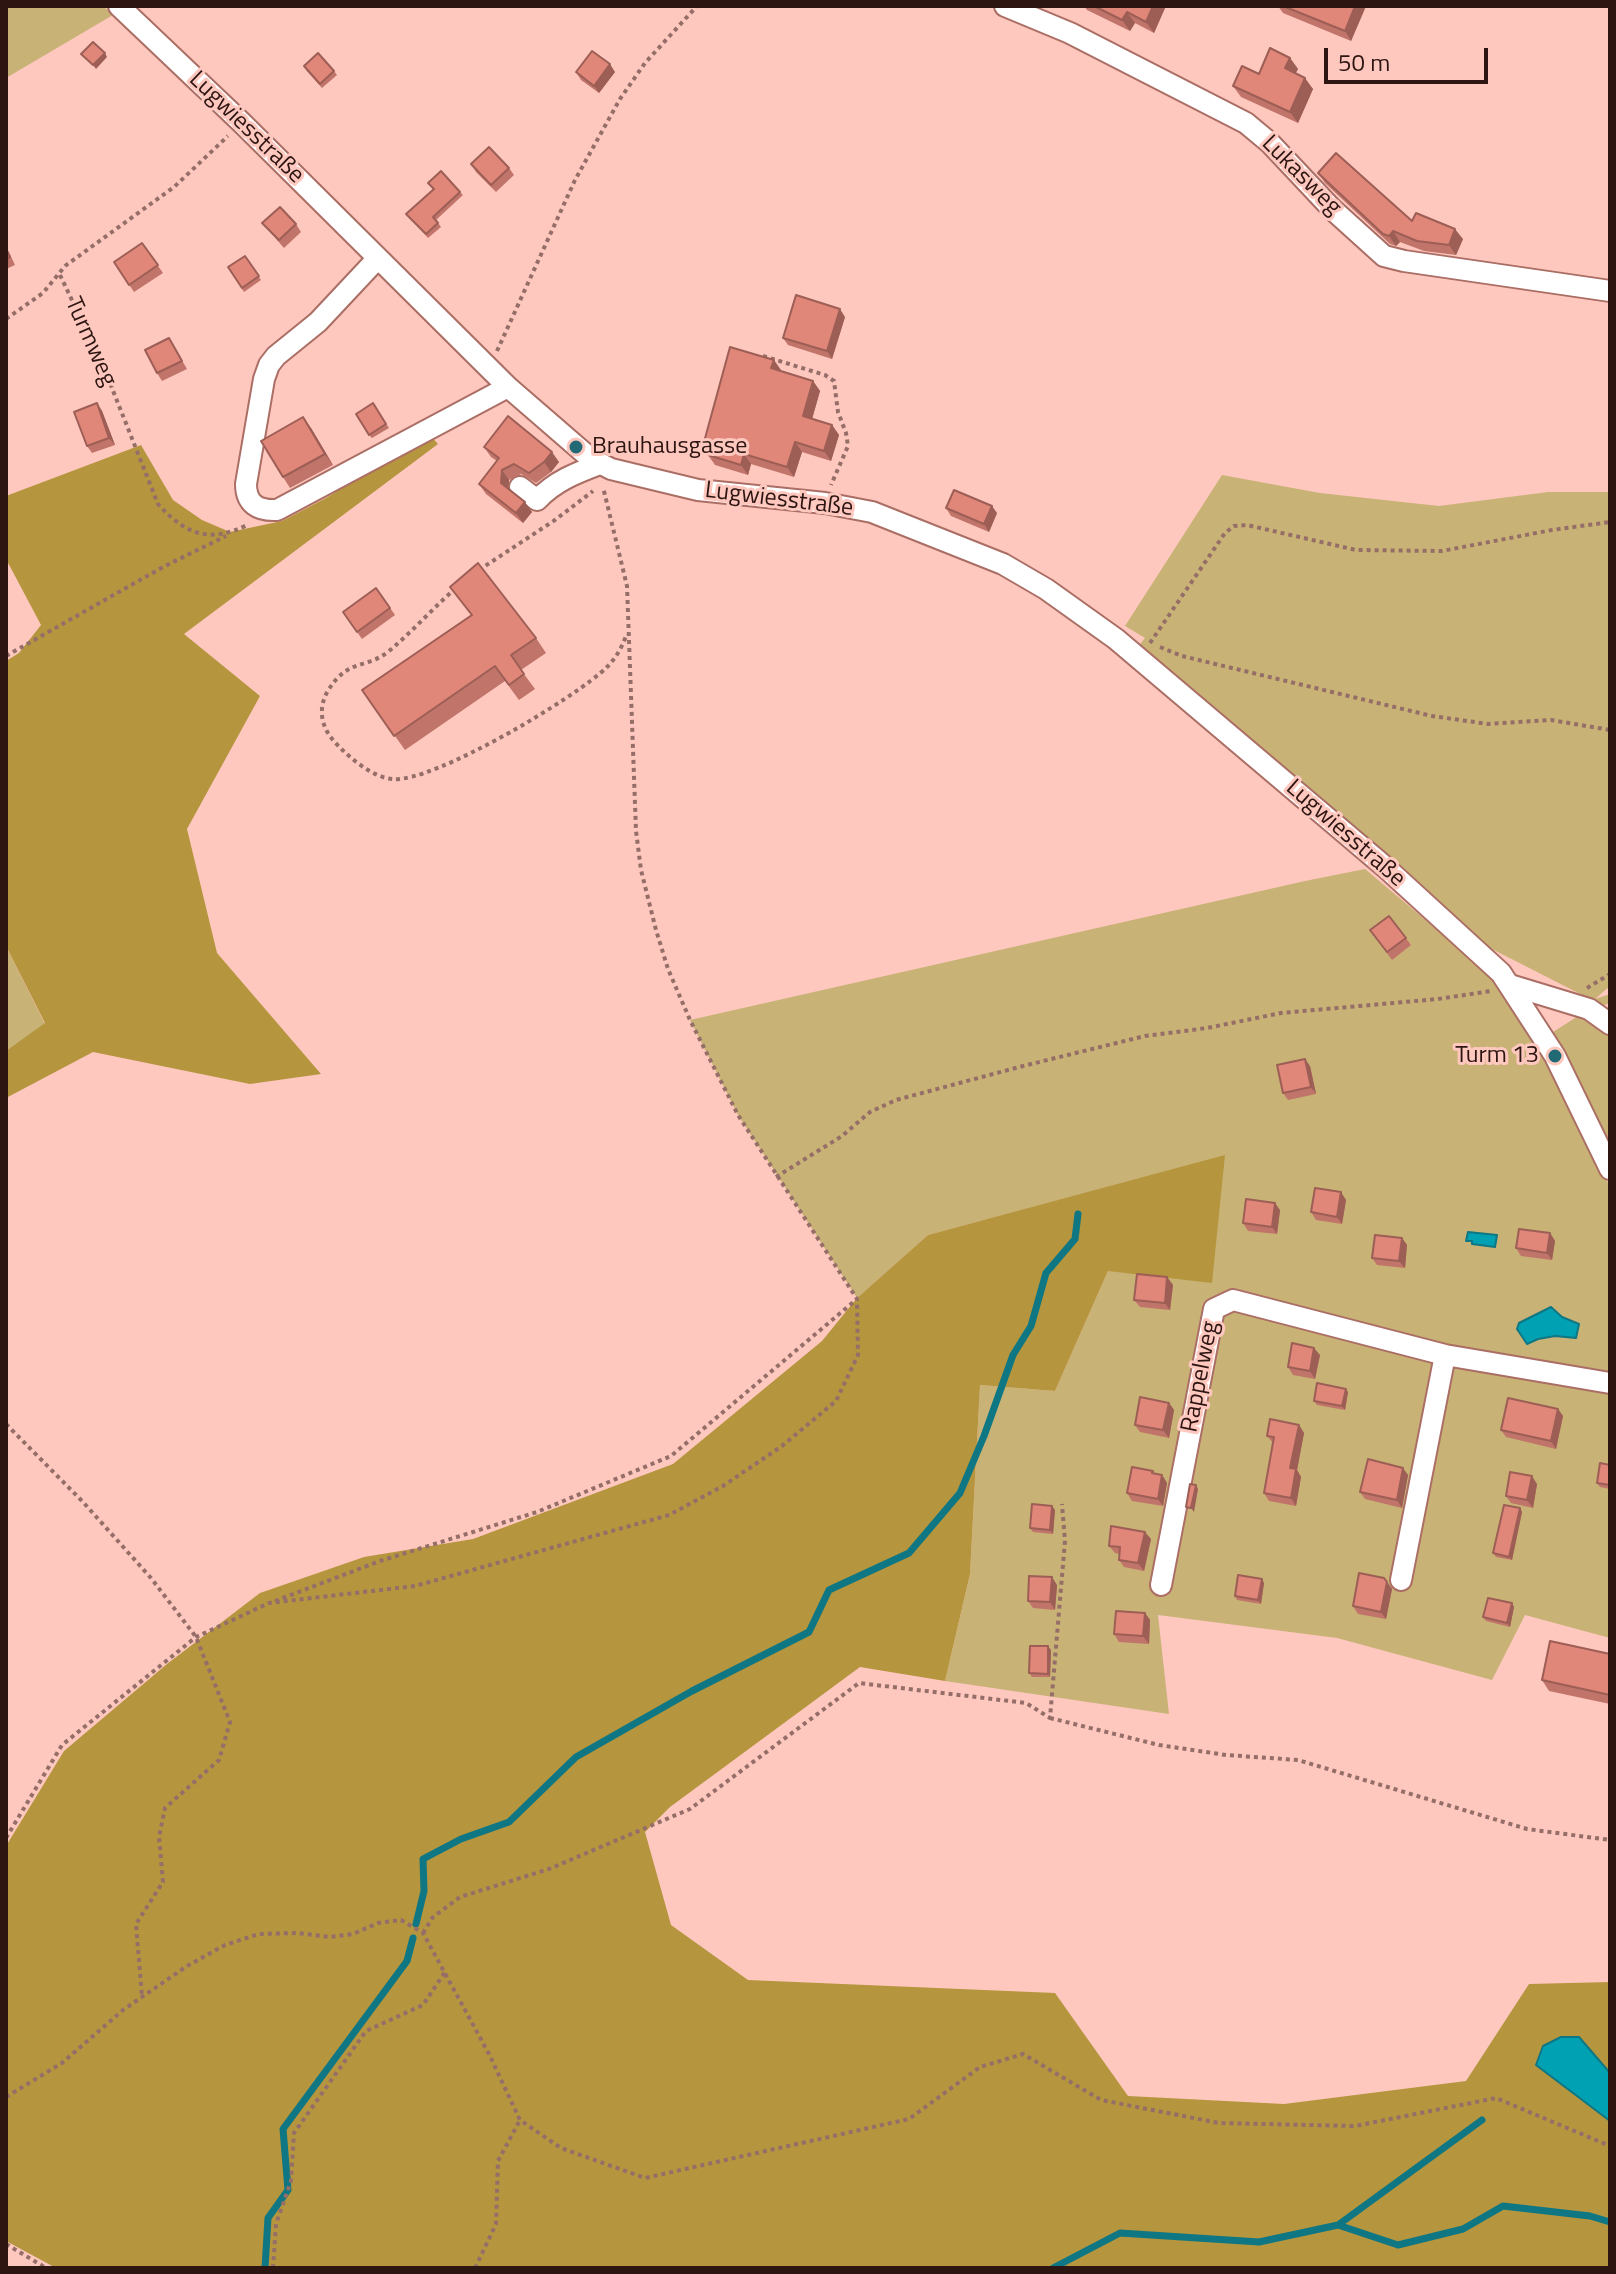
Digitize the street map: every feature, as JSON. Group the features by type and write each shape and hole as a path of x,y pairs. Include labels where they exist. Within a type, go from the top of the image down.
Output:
{"street":[{"name":"Lugwiesstraße","path":"119,6 241,122 489,369 555,430 600,464 698,490 825,503 872,512 1003,564 1086,616 1384,866 1491,963 1510,985 1555,1056 1610,1169"},
{"name":"Lukasweg","path":"1005,6 1070,33 1246,123 1384,256 1610,291"},
{"path":"378,258 342,299 276,356 267,369 246,484 246,494 251,503 260,509 277,510 508,387"},
{"path":"520,487 537,500 566,477 600,464"},
{"path":"1510,985 1589,1009 1610,1024"},
{"path":"1589,1009 1610,1003"},
{"name":"Rappelweg","path":"1161,1585 1214,1309 1233,1300 1445,1355 1610,1383"},
{"path":"1401,1580 1445,1355"}],"path":[{"path":"489,369 575,180 620,99 645,63 697,6"},
{"name":"Turmweg","path":"228,535 197,534 173,521 158,504 102,363 60,275 65,266 190,174 241,122"},
{"path":"6,319 43,293 60,275"},
{"path":"763,356 825,375 836,386 838,412 848,446 825,503"},
{"path":"269,1603 415,1586 669,1515 723,1486 782,1446 836,1401 858,1355 857,1299 738,1115 702,1046 668,969 648,904 636,831 625,573 602,483 563,514 470,576"},
{"path":"6,656 163,567 277,510"},
{"path":"1610,522 1442,551 1356,550 1247,525 1234,526 1225,533 1151,642 1182,656 1432,716 1488,724 1551,720 1610,730"},
{"path":"463,582 388,651 343,673 324,699 321,717 327,733 352,757 390,780 425,774 524,722 604,669 619,652 628,629"},
{"path":"776,1177 842,1136 870,1112 896,1100 1103,1045 1281,1013 1473,995 1510,985"},
{"path":"6,1838 62,1745 196,1637 269,1603 380,1561 537,1512 671,1456 857,1299"},
{"path":"6,1424 83,1502 151,1578 196,1637 230,1722 219,1760 165,1808 159,1837 163,1882 136,1924 142,1997"},
{"path":"1050,1718 1065,1541 1062,1504"},
{"path":"423,1933 433,1917 460,1897 549,1869 690,1809 859,1683 1026,1703 1050,1718 1159,1745 1226,1755 1298,1760 1527,1829 1610,1840"},
{"path":"6,2097 62,2063 142,1997 212,1952 259,1934 298,1933 329,1937 353,1934 378,1923 401,1920 423,1933 489,2054 520,2120 561,2148 645,2178 909,2119 980,2067 1023,2054 1101,2100 1219,2123 1355,2126 1496,2098 1610,2146"},
{"path":"273,2268 276,2224 291,2181 294,2133 366,2031 423,2005 445,1972"},
{"path":"475,2268 496,2224 498,2161 520,2120"},
{"path":"6,2244 46,2268"}],"shaded area":[{"path":"6,6 103,6 113,15 6,78"},
{"path":"429,434 438,444 184,634 260,696 187,829 217,953 321,1074 250,1084 93,1052 6,1098 6,1051 45,1023 6,946 6,661 19,653 41,625 6,559 6,496 141,445 173,500 202,520 230,532 282,521 326,498"},
{"path":"1222,475 1320,493 1439,506 1548,492 1610,492 1610,986 1595,999 1610,994 1610,1003 1590,1010 1610,1036 1610,1151 1550,1034 1589,1009 1592,1000 1486,946 1137,648 1145,638 1125,626"},
{"path":"1365,869 1485,970 1508,997 1562,1089 1610,1187 1610,1638 1525,1615 1492,1680 1337,1638 1158,1615 1169,1714 945,1681 970,1574 980,1385 1055,1391 1108,1271 1225,1156 928,1235 857,1298 738,1115 690,1020"},
{"path":"6,946 45,1024 6,1051"},
{"path":"1225,1155 1212,1283 1108,1271 1055,1391 980,1385 970,1574 945,1681 860,1667 670,1807 645,1832 671,1925 748,1980 1055,1993 1128,2096 1284,2104 1466,2081 1529,1984 1610,1982 1610,2073 1579,2037 1587,2103 1610,2121 1610,2268 56,2268 6,2241 6,1846 64,1751 167,1664 260,1593 364,1557 473,1539 673,1464 822,1341 857,1298 928,1235"}],"water":[{"path":"1468,1232 1497,1235 1495,1247 1466,1241"},
{"path":"1551,1307 1562,1317 1579,1324 1576,1338 1555,1336 1527,1344 1517,1329 1519,1323"},
{"path":"1561,2037 1579,2037 1610,2073 1610,2121 1536,2065 1543,2046"}],"building":[{"path":"1094,6 1153,6 1146,22 1127,12 1122,20"},
{"path":"1283,6 1355,6 1345,31"},
{"path":"93,42 105,53 93,65 81,54"},
{"path":"1270,48 1290,58 1285,68 1305,78 1290,112 1233,86 1242,66 1259,74"},
{"path":"592,51 610,64 594,86 576,72"},
{"path":"318,53 334,71 320,84 304,66"},
{"path":"489,147 509,168 491,185 471,164"},
{"path":"1336,153 1412,221 1416,213 1455,229 1449,245 1417,241 1393,231 1389,236 1383,234 1318,173"},
{"path":"441,171 460,192 433,217 438,223 426,234 406,214 434,189 428,183"},
{"path":"280,207 296,224 279,240 262,223"},
{"path":"142,243 158,265 129,285 114,262"},
{"path":"245,256 259,276 242,288 228,267"},
{"path":"796,295 840,309 827,351 783,338"},
{"path":"169,338 182,361 157,373 145,350"},
{"path":"730,347 774,360 771,368 813,381 803,416 832,425 824,451 795,442 787,467 744,454 741,465 708,455 712,444 704,442"},
{"path":"97,403 109,438 87,446 74,412"},
{"path":"373,403 386,424 369,435 356,414"},
{"path":"508,416 552,452 529,473 514,464 502,470 501,483 525,502 516,513 479,484 499,458 484,447"},
{"path":"303,417 325,454 283,477 261,441"},
{"path":"954,490 992,506 984,524 946,508"},
{"path":"478,563 536,638 511,655 524,674 509,685 495,666 394,736 362,690 472,615 450,587"},
{"path":"376,588 390,608 357,632 343,612"},
{"path":"1389,916 1406,938 1387,952 1370,930"},
{"path":"1305,1059 1311,1087 1283,1093 1277,1065"},
{"path":"1315,1188 1341,1192 1337,1217 1311,1212"},
{"path":"1246,1199 1275,1203 1272,1227 1243,1223"},
{"path":"1519,1229 1550,1233 1547,1253 1516,1248"},
{"path":"1375,1235 1402,1238 1399,1261 1372,1258"},
{"path":"1137,1274 1167,1277 1165,1303 1134,1300"},
{"path":"1292,1343 1314,1348 1310,1371 1288,1367"},
{"path":"1317,1383 1346,1389 1342,1406 1314,1401"},
{"path":"1140,1397 1169,1403 1163,1430 1135,1425"},
{"path":"1508,1398 1558,1409 1551,1441 1501,1430"},
{"path":"1270,1419 1299,1425 1290,1468 1296,1469 1291,1498 1264,1493 1274,1437 1267,1436"},
{"path":"1368,1459 1403,1468 1397,1500 1360,1492"},
{"path":"1600,1463 1610,1465 1610,1485 1597,1483"},
{"path":"1132,1467 1162,1475 1158,1499 1127,1493"},
{"path":"1510,1472 1532,1476 1527,1500 1506,1496"},
{"path":"1190,1484 1196,1485 1191,1508 1186,1507"},
{"path":"1032,1504 1052,1506 1050,1530 1030,1528"},
{"path":"1504,1505 1520,1508 1509,1557 1493,1553"},
{"path":"1111,1526 1145,1532 1138,1563 1119,1560 1120,1547 1109,1546"},
{"path":"1359,1573 1384,1578 1387,1582 1381,1612 1353,1606"},
{"path":"1238,1575 1262,1579 1258,1600 1235,1596"},
{"path":"1029,1576 1052,1577 1050,1602 1028,1601"},
{"path":"1488,1598 1512,1603 1507,1623 1483,1617"},
{"path":"1116,1611 1145,1613 1143,1636 1114,1634"},
{"path":"1550,1641 1610,1654 1610,1695 1542,1680"},
{"path":"1030,1646 1048,1646 1048,1674 1029,1673"}],"waterway":[{"path":"416,1924 424,1891 423,1859 461,1839 509,1822 576,1757 692,1691 809,1632 829,1590 909,1553 960,1493 1013,1355 1031,1326 1046,1273 1075,1239 1078,1214"},
{"path":"265,2268 268,2218 288,2190 283,2129 407,1961 413,1938"},
{"path":"1338,2225 1482,2120"},
{"path":"1053,2268 1120,2233 1259,2242 1338,2225 1398,2245 1463,2229 1503,2206 1590,2216 1610,2222"}],"place":[{"name":"Brauhausgasse","path":"576,447"},
{"name":"Turm 13","path":"1555,1056"}]}
